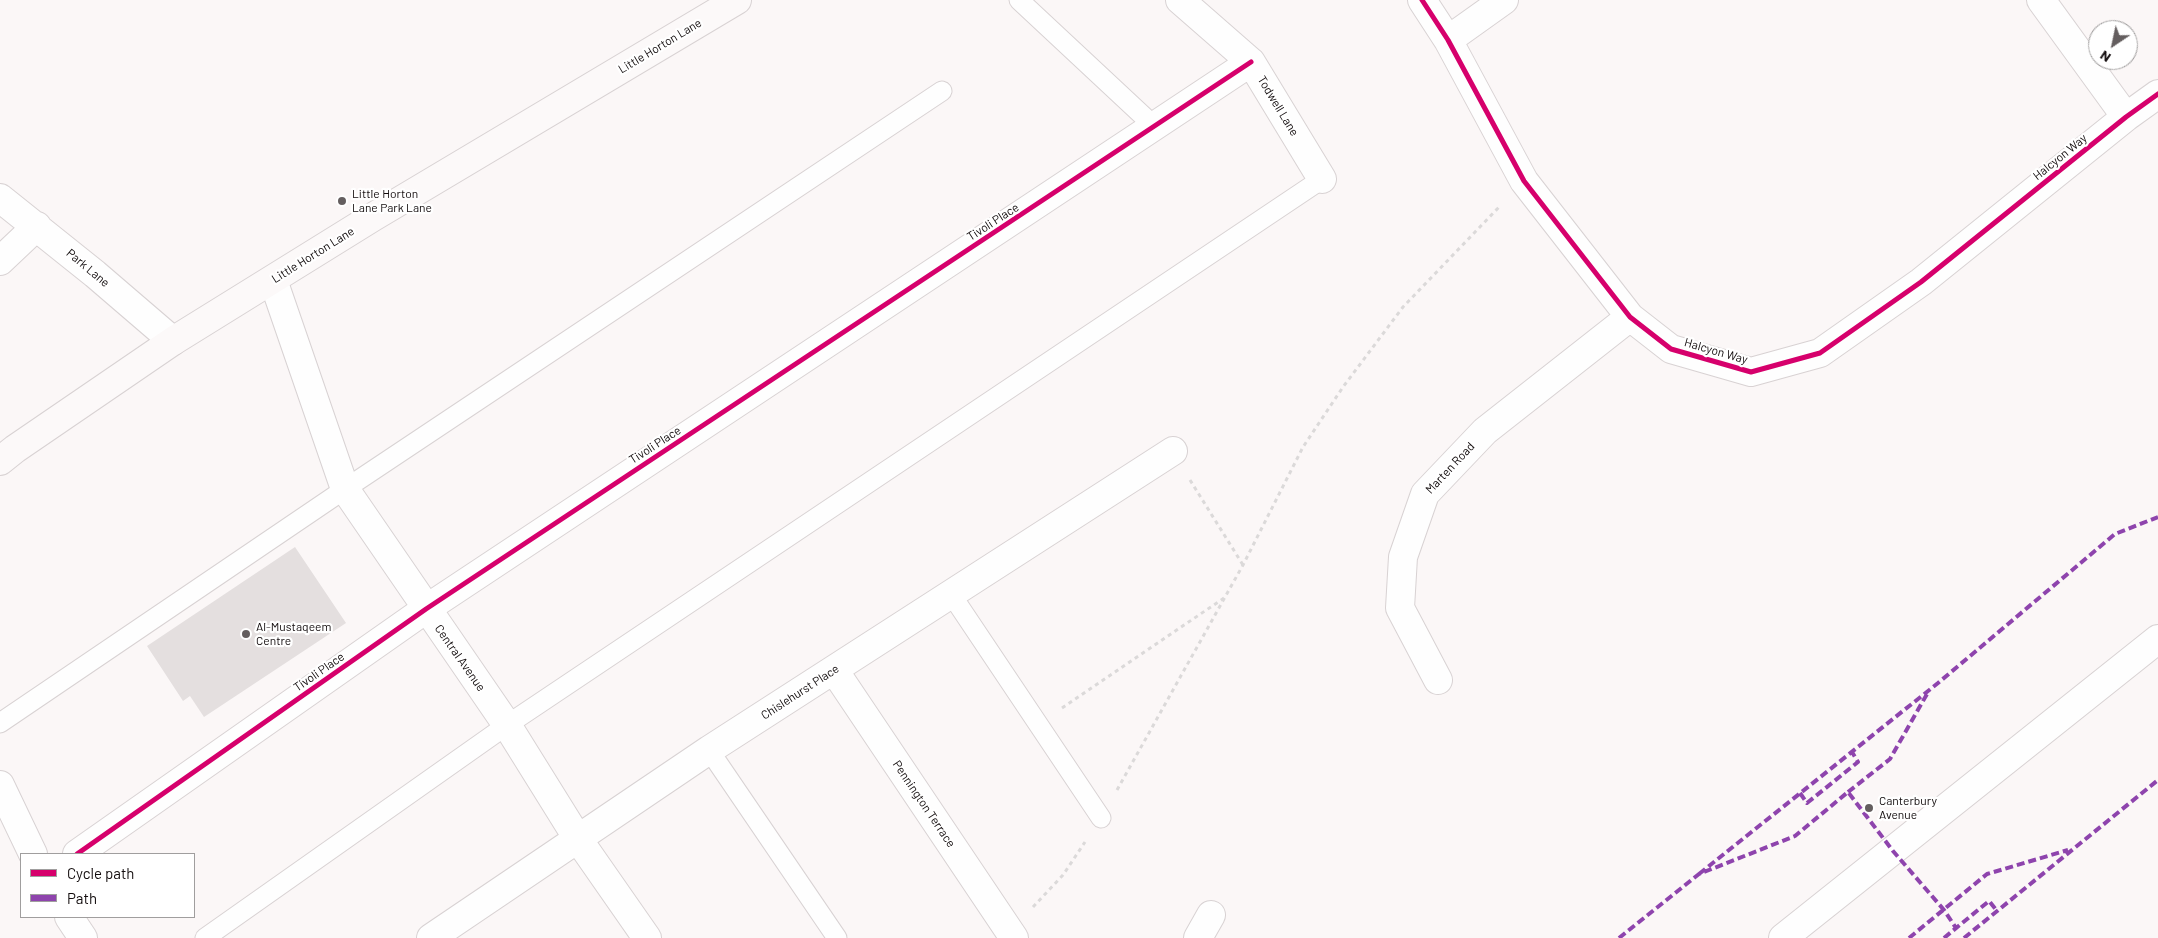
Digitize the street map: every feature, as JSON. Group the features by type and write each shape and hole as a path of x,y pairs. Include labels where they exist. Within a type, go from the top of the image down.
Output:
{"street":[{"name":"Little Horton Lane","path":"0,461 173,341 373,217 737,0"},
{"name":"Todwell Lane","path":"1180,0 1251,62 1322,179"},
{"name":"Halcyon Way","path":"1422,0 1448,40 1524,181 1630,318 1671,349 1751,372 1820,353 1921,282 2126,117 2158,94"},
{"path":"1448,40 1504,0"},
{"path":"2041,0 2126,117"},
{"name":"Tivoli Place","path":"78,853 426,609 1251,62"},
{"name":"Park Lane","path":"0,198 37,226 173,341"},
{"path":"0,261 37,226"},
{"name":"Central Avenue","path":"273,280 345,490 507,726 578,839 647,938"},
{"name":"Marten Road","path":"1438,680 1400,608 1403,557 1424,494 1485,431 1630,318"},
{"name":"Chislehurst Place","path":"431,938 709,750 1173,451"},
{"path":"1783,938 2158,639"},
{"name":"Pennington Terrace","path":"834,670 1012,936"},
{"path":"0,785 33,853"},
{"path":"70,918 83,938"}],"lane":[{"path":"1019,0 1154,127"},
{"path":"0,723 942,91"},
{"path":"205,938 507,726 1322,179"},
{"path":"951,594 1102,818"},
{"path":"709,750 836,938"}],"path":[{"path":"1012,936 1063,875 1102,818 1243,565 1302,446 1343,387 1403,307 1524,181"},
{"path":"1173,451 1243,565"},
{"path":"1039,724 1225,597"}],"building":[{"name":"Al-Mustaqeem Centre","path":"295,547 346,623 204,717 190,696 183,701 147,646"}],"marked path":[{"path":"1699,874 1938,683 2115,534 2158,517"},
{"path":"1848,792 1890,759 1927,694"},
{"path":"1800,793 1807,803 1858,762 1852,752"},
{"path":"1964,938 2158,780"},
{"path":"1619,938 1699,874 1795,836 1848,792 1893,851 1944,910 1956,928"},
{"path":"1909,938 1987,874 2068,850"},
{"path":"1944,938 1989,901 1997,911"}],"cycle path":[{"path":"1422,0 1448,40 1524,181 1630,317 1671,349 1751,372 1820,353 1921,282 2126,117 2158,94"},
{"path":"78,853 426,609 1251,62"}],"place":[{"name":"Little Horton Lane Park Lane","path":"342,201"},
{"name":"Al-Mustaqeem Centre","path":"246,634"},
{"name":"Canterbury Avenue","path":"1869,808"}]}
